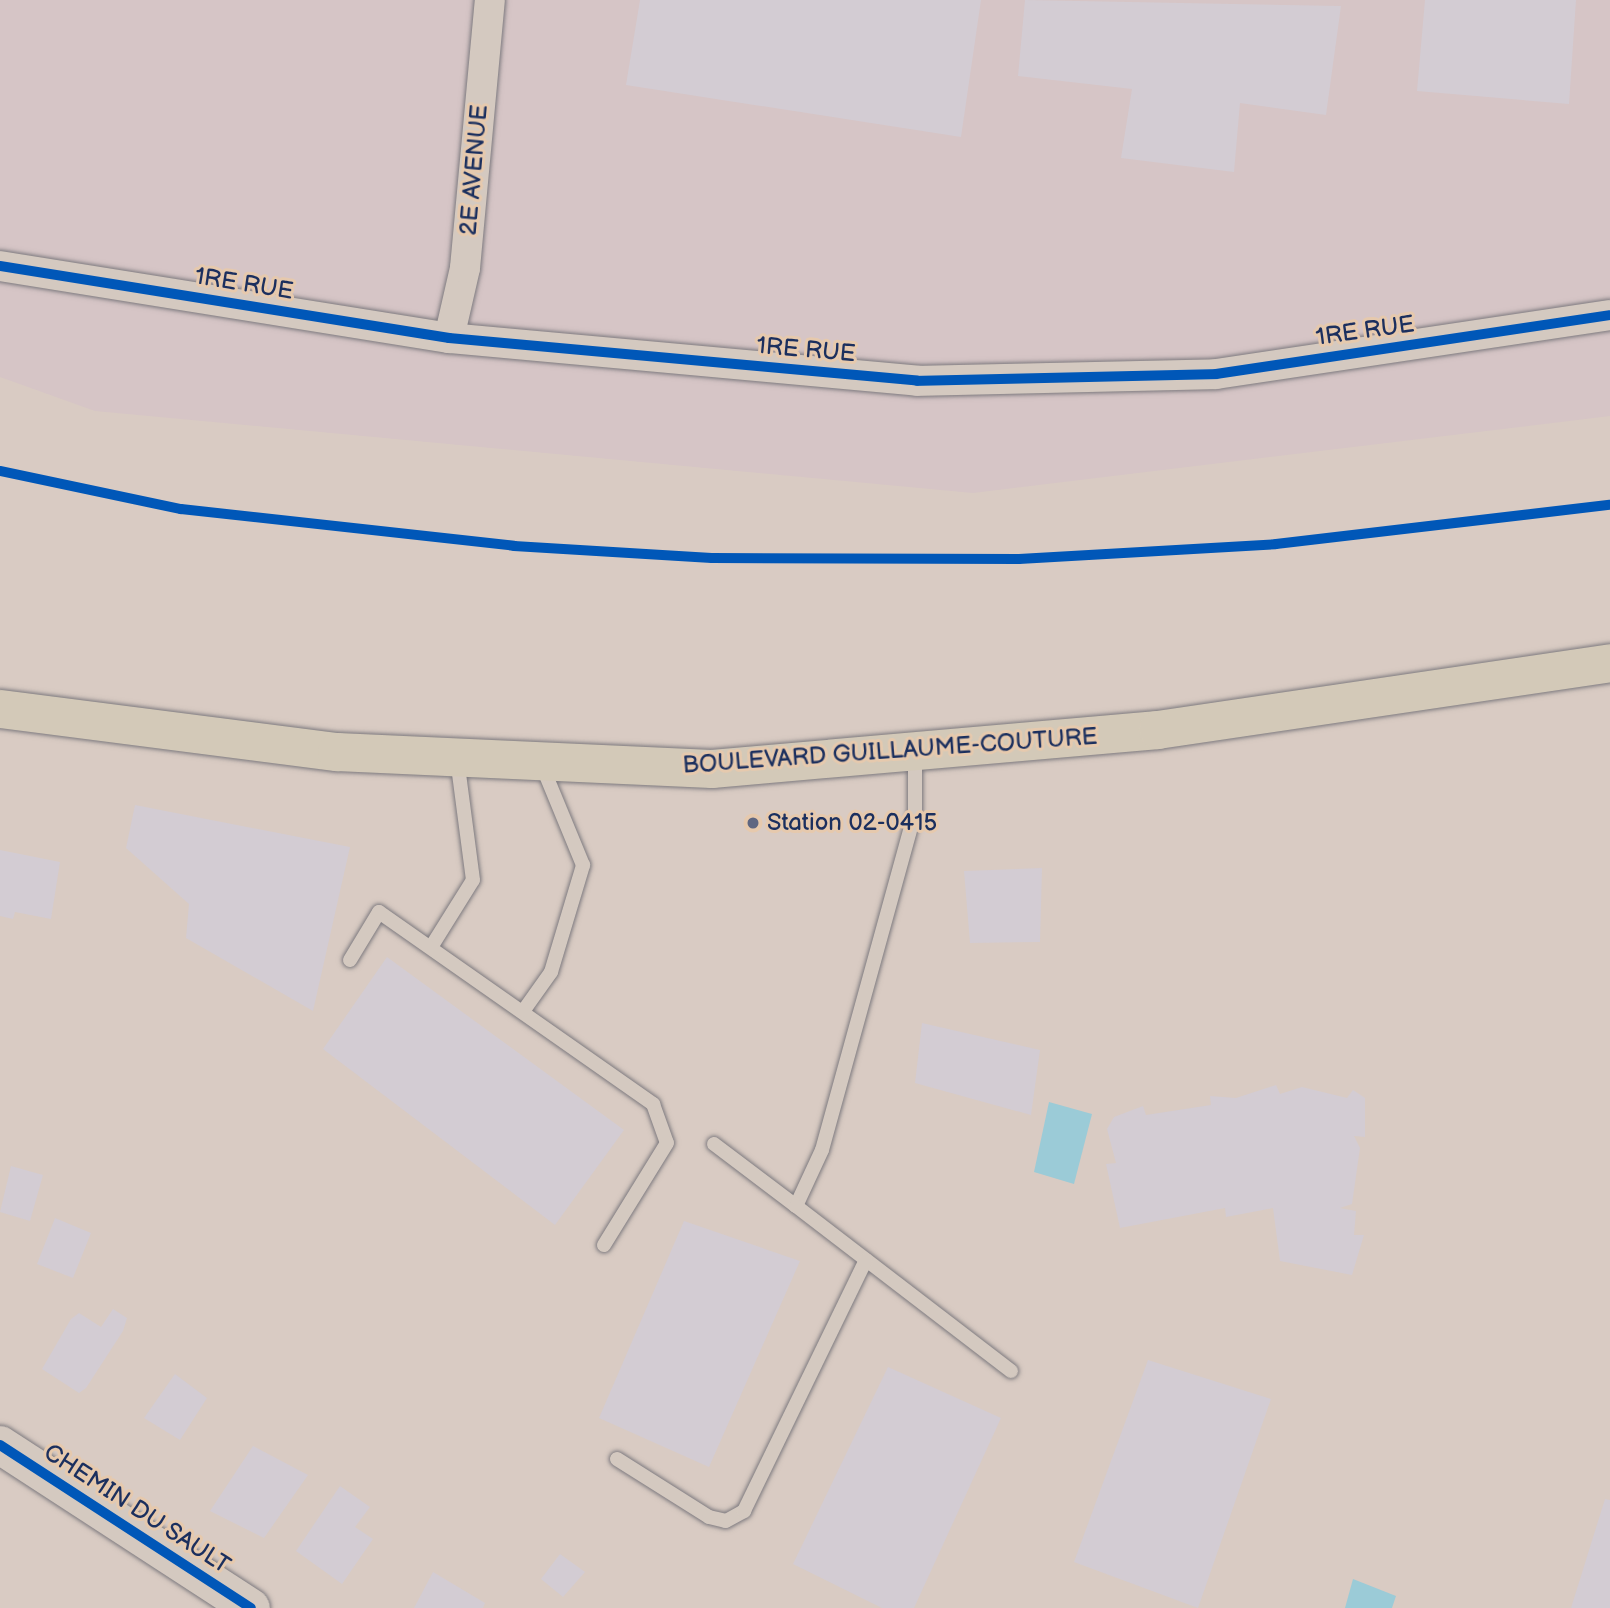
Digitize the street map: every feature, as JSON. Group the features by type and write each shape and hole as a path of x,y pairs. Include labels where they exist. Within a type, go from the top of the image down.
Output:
{"main road":[{"name":"BOULEVARD GUILLAUME-COUTURE","path":"0,709 337,752 712,769 1157,730 1610,663"}],"street":[{"name":"2E AVENUE","path":"449,338 465,268 490,0"},
{"name":"1RE RUE","path":"0,266 449,338 917,382 1216,374 1610,316"},
{"name":"CHEMIN DU SAULT","path":"0,1445 251,1608"}],"lane":[{"path":"796,1206 822,1150 915,812 915,751"},
{"path":"433,944 473,880 457,757"},
{"path":"524,1010 551,972 583,865 541,761"},
{"path":"350,960 379,912 433,944 653,1104 667,1143 604,1245"},
{"path":"714,1144 1011,1371"},
{"path":"617,1459 709,1517 726,1521 744,1511 866,1260"}],"shaded area":[{"path":"0,0 1610,0 1610,416 973,493 95,411 0,377"}],"water":[{"path":"1049,1102 1092,1114 1074,1184 1034,1172"},
{"path":"1353,1579 1396,1596 1392,1608 1345,1608"}],"building":[{"path":"640,0 981,0 961,137 626,85"},
{"path":"1025,0 1341,6 1326,115 1240,103 1234,172 1121,158 1132,89 1018,76"},
{"path":"1425,0 1576,0 1569,104 1417,91"},
{"path":"135,805 350,847 313,1011 186,938 189,904 126,848"},
{"path":"0,850 60,862 51,919 15,912 13,919 0,916"},
{"path":"1042,868 1040,942 970,943 964,871"},
{"path":"387,957 624,1130 555,1225 323,1049"},
{"path":"922,1023 1040,1050 1031,1115 915,1083"},
{"path":"1276,1085 1280,1094 1302,1087 1347,1098 1353,1090 1365,1098 1365,1137 1354,1136 1360,1148 1352,1204 1340,1208 1356,1211 1354,1235 1364,1235 1352,1275 1280,1261 1273,1208 1226,1217 1225,1208 1120,1228 1106,1164 1116,1163 1107,1129 1114,1117 1143,1106 1146,1115 1211,1105 1210,1096 1236,1098"},
{"path":"11,1166 43,1175 30,1221 0,1212"},
{"path":"55,1218 91,1233 73,1278 37,1264"},
{"path":"684,1221 800,1261 709,1467 599,1418"},
{"path":"113,1309 127,1318 123,1331 86,1388 79,1393 42,1369 71,1319 79,1313 101,1327"},
{"path":"1148,1360 1271,1399 1198,1608 1074,1562"},
{"path":"888,1367 1001,1418 914,1608 882,1608 793,1564"},
{"path":"175,1374 207,1398 180,1440 144,1418"},
{"path":"253,1446 308,1475 264,1538 210,1511"},
{"path":"340,1486 370,1507 355,1527 373,1539 342,1584 296,1551"},
{"path":"1605,1499 1610,1500 1610,1608 1571,1608"},
{"path":"560,1554 585,1572 563,1597 541,1579"},
{"path":"433,1572 485,1603 483,1608 414,1608"}],"cycle path":[{"path":"0,266 449,338 917,381 1216,374 1610,315"},
{"path":"0,471 181,509 514,546 712,558 1019,559 1276,544 1610,505"},
{"path":"0,1445 251,1608"}],"place":[{"name":"Station 02-0415","path":"753,823"}]}
